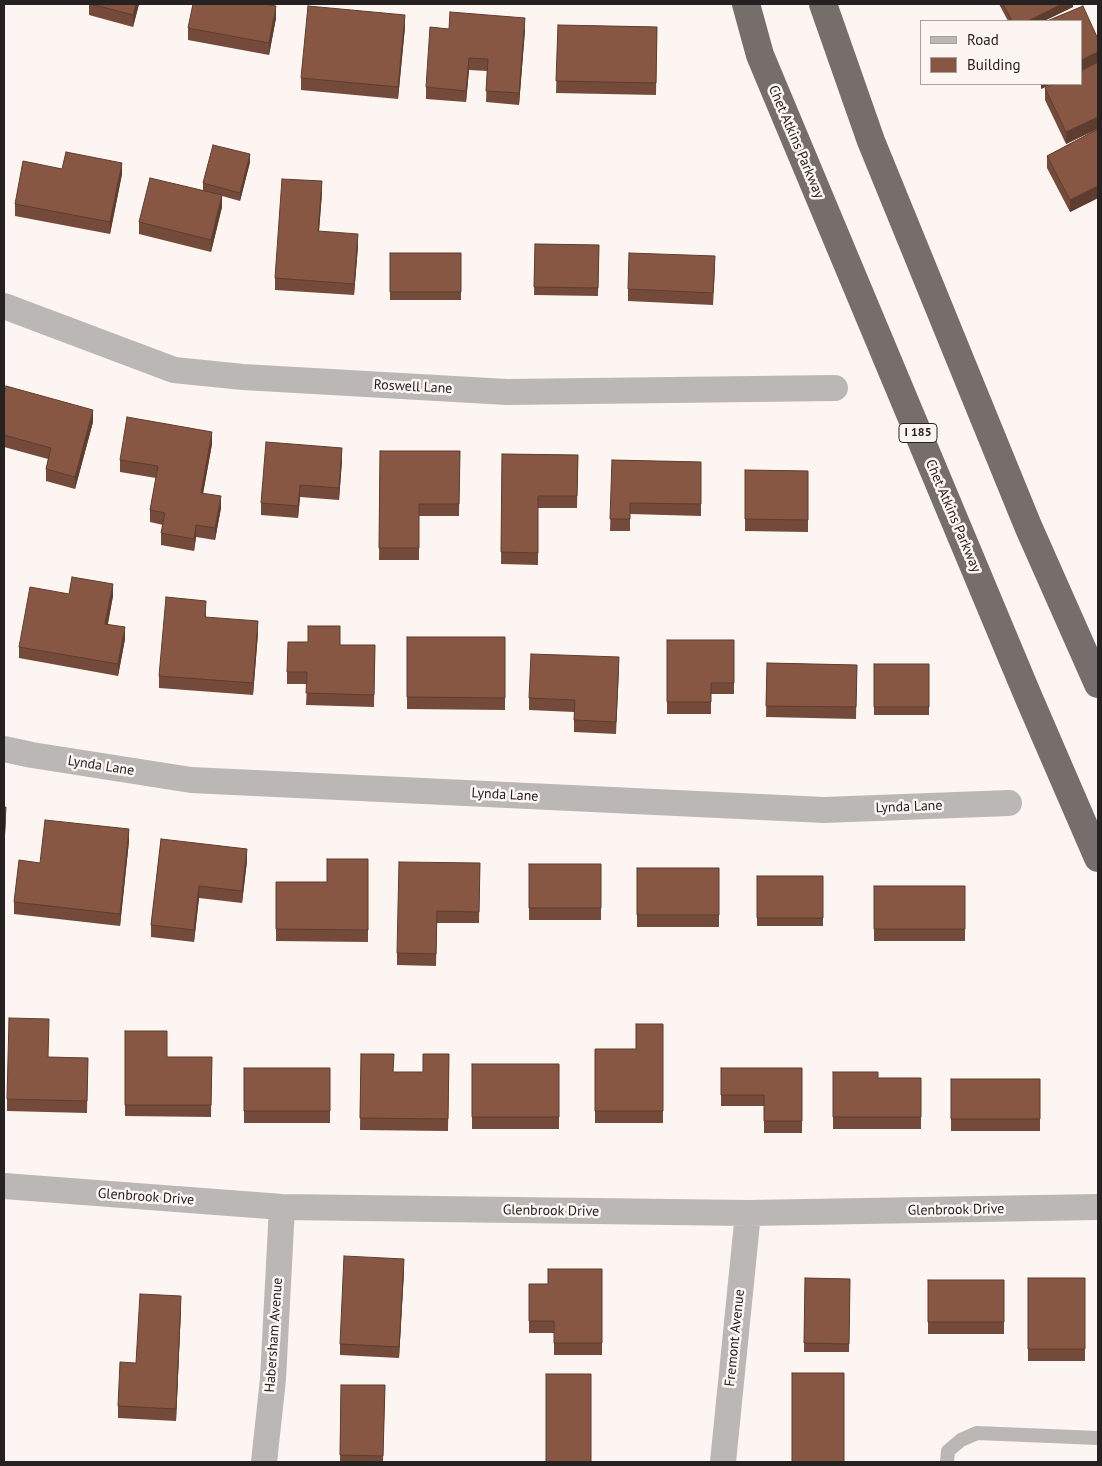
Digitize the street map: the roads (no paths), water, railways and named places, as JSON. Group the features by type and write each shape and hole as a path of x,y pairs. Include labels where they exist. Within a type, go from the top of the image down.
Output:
{"highway":[{"name":"Chet Atkins Parkway","path":"746,4 760,55 1028,696 1098,858"},
{"path":"823,4 871,141 1028,526 1098,684"}],"street":[{"name":"Roswell Lane","path":"4,306 174,370 242,377 507,392 835,388"},
{"name":"Lynda Lane","path":"4,749 191,780 824,810 1009,803"},
{"name":"Glenbrook Drive","path":"4,1186 282,1207 748,1213 1098,1207"},
{"name":"Habersham Avenue","path":"264,1462 273,1379 282,1207"},
{"name":"Fremont Avenue","path":"723,1462 748,1213"}],"lane":[{"path":"947,1462 948,1451 961,1440 977,1433 1098,1438"}]}
